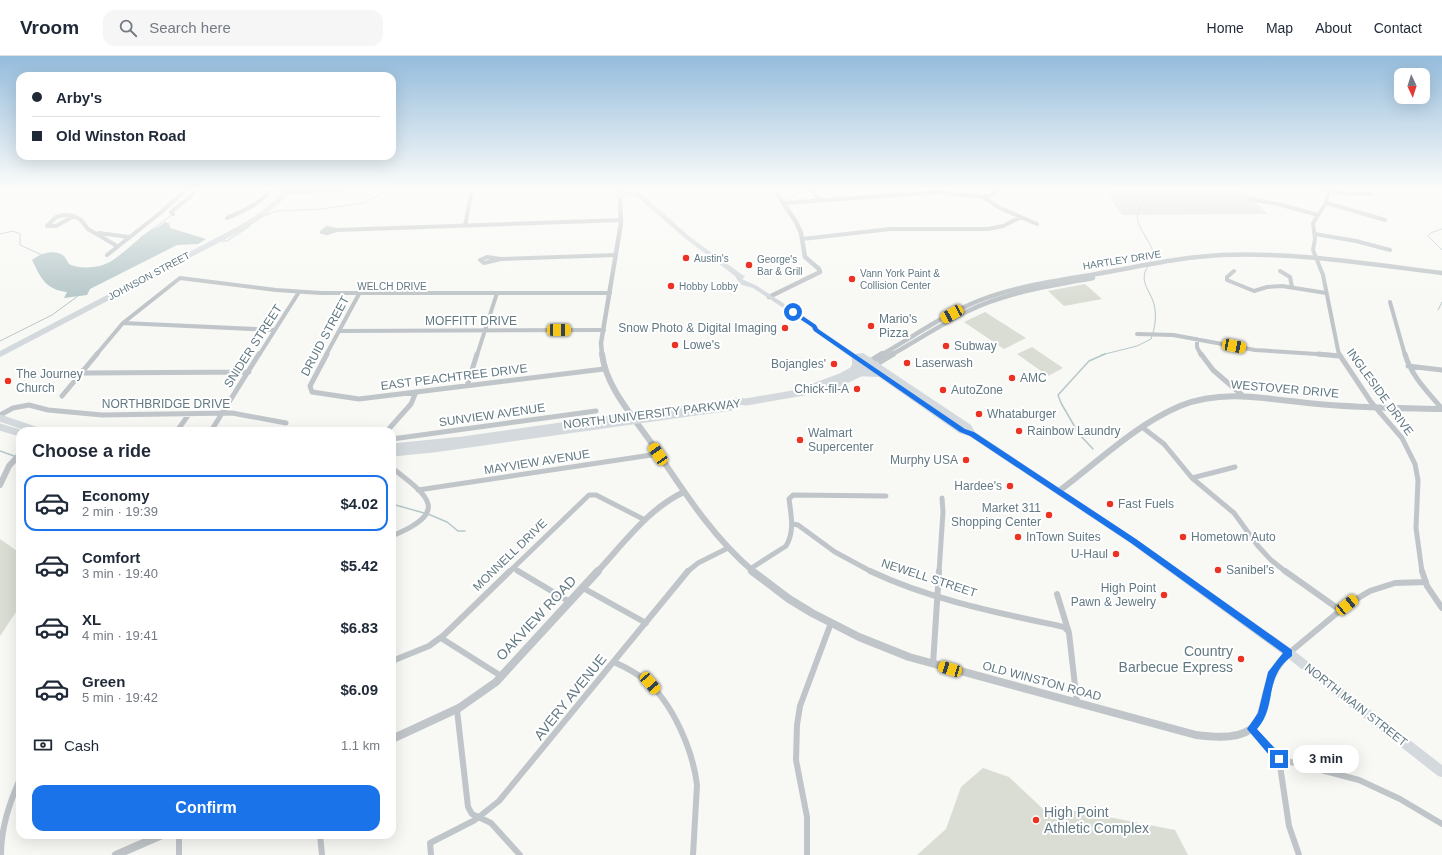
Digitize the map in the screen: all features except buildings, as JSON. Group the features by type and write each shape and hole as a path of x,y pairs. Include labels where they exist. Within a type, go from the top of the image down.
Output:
{"main road":[{"name":"JOHNSON STREET","path":"0,349 236,226"},
{"name":"JOHNSON STREET","path":"0,354 244,226"},
{"name":"NORTH MAIN STREET","path":"675,226 753,286 814,326 821,328 826,334 855,356 873,363 886,378 962,430 972,434 1133,541 1289,653 1442,772"},
{"name":"NORTH MAIN STREET","path":"826,334 885,370 968,427 972,434"},
{"path":"855,356 855,372"},
{"path":"855,372 873,363"},
{"path":"855,372 871,373 886,378"},
{"name":"NORTH UNIVERSITY PARKWAY","path":"396,447 463,440 739,406 746,402 825,389 855,372"},
{"path":"0,418 26,427"},
{"name":"NORTH UNIVERSITY PARKWAY","path":"396,453 433,449 634,418"},
{"path":"0,427 16,432"}],"street":[{"path":"86,226 88,229 96,232 129,237"},
{"path":"108,254 143,226"},
{"path":"337,230 456,226"},
{"name":"OLD WINSTON ROAD","path":"620,226 601,350 604,369 610,382 708,526 728,548 768,584 792,601 830,623 874,644 933,664 1214,739 1240,735 1252,729"},
{"path":"770,297 818,274 820,270 805,257 802,239 798,226"},
{"path":"802,239 890,229 988,230 1000,226"},
{"name":"INGLESIDE DRIVE","path":"1314,226 1316,239 1313,250 1323,274 1339,356 1371,402 1378,408 1402,438 1415,464 1418,480 1416,528 1426,582 1442,608"},
{"path":"96,232 117,246"},
{"path":"1315,234 1356,241 1390,250"},
{"path":"501,259 616,255"},
{"name":"HARTLEY DRIVE","path":"873,363 962,308 1004,292 1028,285 1162,265 1236,258 1316,260 1442,274"},
{"name":"HARTLEY DRIVE","path":"873,363 968,311 984,304 1009,295 1037,288 1124,271"},
{"path":"1234,271 1227,280 1254,291 1277,286 1326,293"},
{"path":"1280,271 1290,277 1292,287"},
{"name":"WELCH DRIVE","path":"123,323 176,280 183,278 299,292 359,294 610,293"},
{"name":"SNIDER STREET","path":"213,427 299,292"},
{"path":"467,386 497,293"},
{"name":"DRUID STREET","path":"310,388 359,294"},
{"path":"1390,302 1408,366 1414,377 1442,409"},
{"path":"62,396 123,323 275,330"},
{"name":"MOFFITT DRIVE","path":"339,331 604,330"},
{"path":"1137,334 1167,334 1255,350 1339,356"},
{"path":"1197,339 1197,348 1202,358 1242,395"},
{"path":"1408,366 1442,370"},
{"name":"EAST PEACHTREE DRIVE","path":"310,388 312,392 359,399 604,369"},
{"path":"83,370 85,373 249,372"},
{"path":"391,427 411,404 416,392"},
{"name":"WESTOVER DRIVE","path":"1059,492 1165,412 1196,400 1218,395 1242,395 1294,402 1378,408 1442,409"},
{"name":"NORTHBRIDGE DRIVE","path":"0,415 13,408 29,405 48,410 102,415 232,413 286,423"},
{"name":"SUNVIEW AVENUE","path":"396,438 596,411"},
{"path":"180,427 189,414"},
{"path":"1142,428 1164,444 1192,478 1234,513 1258,546 1271,560 1299,582 1340,610"},
{"name":"MAYVIEW AVENUE","path":"418,490 658,454"},
{"path":"0,485 5,472 16,459"},
{"path":"1192,478 1235,467"},
{"path":"396,471 418,490 428,502 424,517 412,527 396,534"},
{"name":"OAKVIEW ROAD","path":"396,737 457,710 484,692 501,676 645,520 673,496 684,492"},
{"name":"MONNELL DRIVE","path":"396,659 429,646 441,638 589,495 596,495 645,520"},
{"path":"750,569 786,546 789,542 793,524 789,499 793,495 886,496"},
{"path":"933,664 943,512 942,498"},
{"name":"NEWELL STREET","path":"793,524 848,560 872,571 937,595 1064,627 1067,630"},
{"name":"AVERY AVENUE","path":"431,855 430,843 480,818 490,811 690,569 698,563 728,548"},
{"path":"513,568 570,602"},
{"path":"1426,582 1401,582 1372,589 1353,599 1283,658 1271,674 1263,713 1260,720 1252,729 1279,759 1359,780 1400,799 1442,824"},
{"path":"583,588 646,623"},
{"path":"1057,594 1067,630 1077,703"},
{"path":"807,855 807,817 796,760 797,725 800,706 830,623"},
{"path":"441,638 501,676"},
{"path":"614,662 632,671 650,683 662,697 670,710 690,755 697,783 693,855"},
{"path":"457,710 468,806 472,814 491,823 520,855"},
{"path":"1279,759 1289,826 1299,855"},
{"path":"1,855 1,840 7,812 16,792"},
{"path":"116,855 153,839"},
{"path":"179,839 179,855"},
{"path":"320,839 322,855"}],"shaded area":[{"path":"158,226 170,226 170,228 206,239 198,244 177,245 90,289 87,295 64,298 67,292 54,289 46,283 39,274 32,260 39,255 52,252 64,256 71,265 96,267 116,258 144,235"},
{"path":"1085,284 1102,299 1064,306 1048,291"},
{"path":"985,312 1026,338 1004,349 964,322"},
{"path":"1032,347 1063,368 1048,376 1017,354"},
{"path":"0,539 16,550 16,612 0,636"},
{"name":"High Point Athletic Complex","path":"983,768 1009,777 1043,809 1078,811 1175,830 1188,855 917,855 946,829 961,787"}],"waterway":[{"path":"140,238 156,226"},
{"path":"220,241 227,241 250,226"},
{"path":"1140,226 1154,253 1150,263"},
{"path":"1442,229 1430,233 1428,236 1442,250"},
{"path":"0,234 13,231 20,234 20,245 42,255"},
{"path":"1105,354 1137,346 1151,339 1155,313 1154,304 1144,281 1145,271 1148,266"},
{"path":"0,341 52,315 78,296"},
{"path":"1438,310 1442,302"},
{"path":"1093,449 1079,434 1058,395 1089,361 1105,354"},
{"path":"1101,355 1105,354"},
{"path":"0,451 14,456"},
{"path":"396,505 424,513"},
{"path":"428,514 447,522 458,531 465,531"}],"place":[{"name":"Austin's","path":"686,258"},
{"name":"George's Bar & Grill","path":"749,265"},
{"name":"Vann York Paint & Collision Center","path":"852,279"},
{"name":"Hobby Lobby","path":"671,286"},
{"name":"Mario's Pizza","path":"871,326"},
{"name":"Snow Photo & Digital Imaging","path":"785,328"},
{"name":"Lowe's","path":"675,345"},
{"name":"Subway","path":"946,346"},
{"name":"Laserwash","path":"907,363"},
{"name":"Bojangles'","path":"834,364"},
{"name":"AMC","path":"1012,378"},
{"name":"The Journey Church","path":"8,381"},
{"name":"Chick-fil-A","path":"857,389"},
{"name":"AutoZone","path":"943,390"},
{"name":"Whataburger","path":"979,414"},
{"name":"Rainbow Laundry","path":"1019,431"},
{"name":"Walmart Supercenter","path":"800,440"},
{"name":"Murphy USA","path":"966,460"},
{"name":"Hardee's","path":"1010,486"},
{"name":"Fast Fuels","path":"1110,504"},
{"name":"Market 311 Shopping Center","path":"1049,515"},
{"name":"InTown Suites","path":"1018,537"},
{"name":"Hometown Auto","path":"1183,537"},
{"name":"U-Haul","path":"1116,554"},
{"name":"Sanibel's","path":"1218,570"},
{"name":"High Point Pawn & Jewelry","path":"1164,595"},
{"name":"Country Barbecue Express","path":"1241,659"},
{"name":"High Point Athletic Complex","path":"1036,820"}],"route":[{"path":"793,312 814,326 816,330 962,430 972,434 1133,541 1289,653 1283,658 1271,674 1267,687 1263,713 1260,720 1252,729 1279,759"}]}
